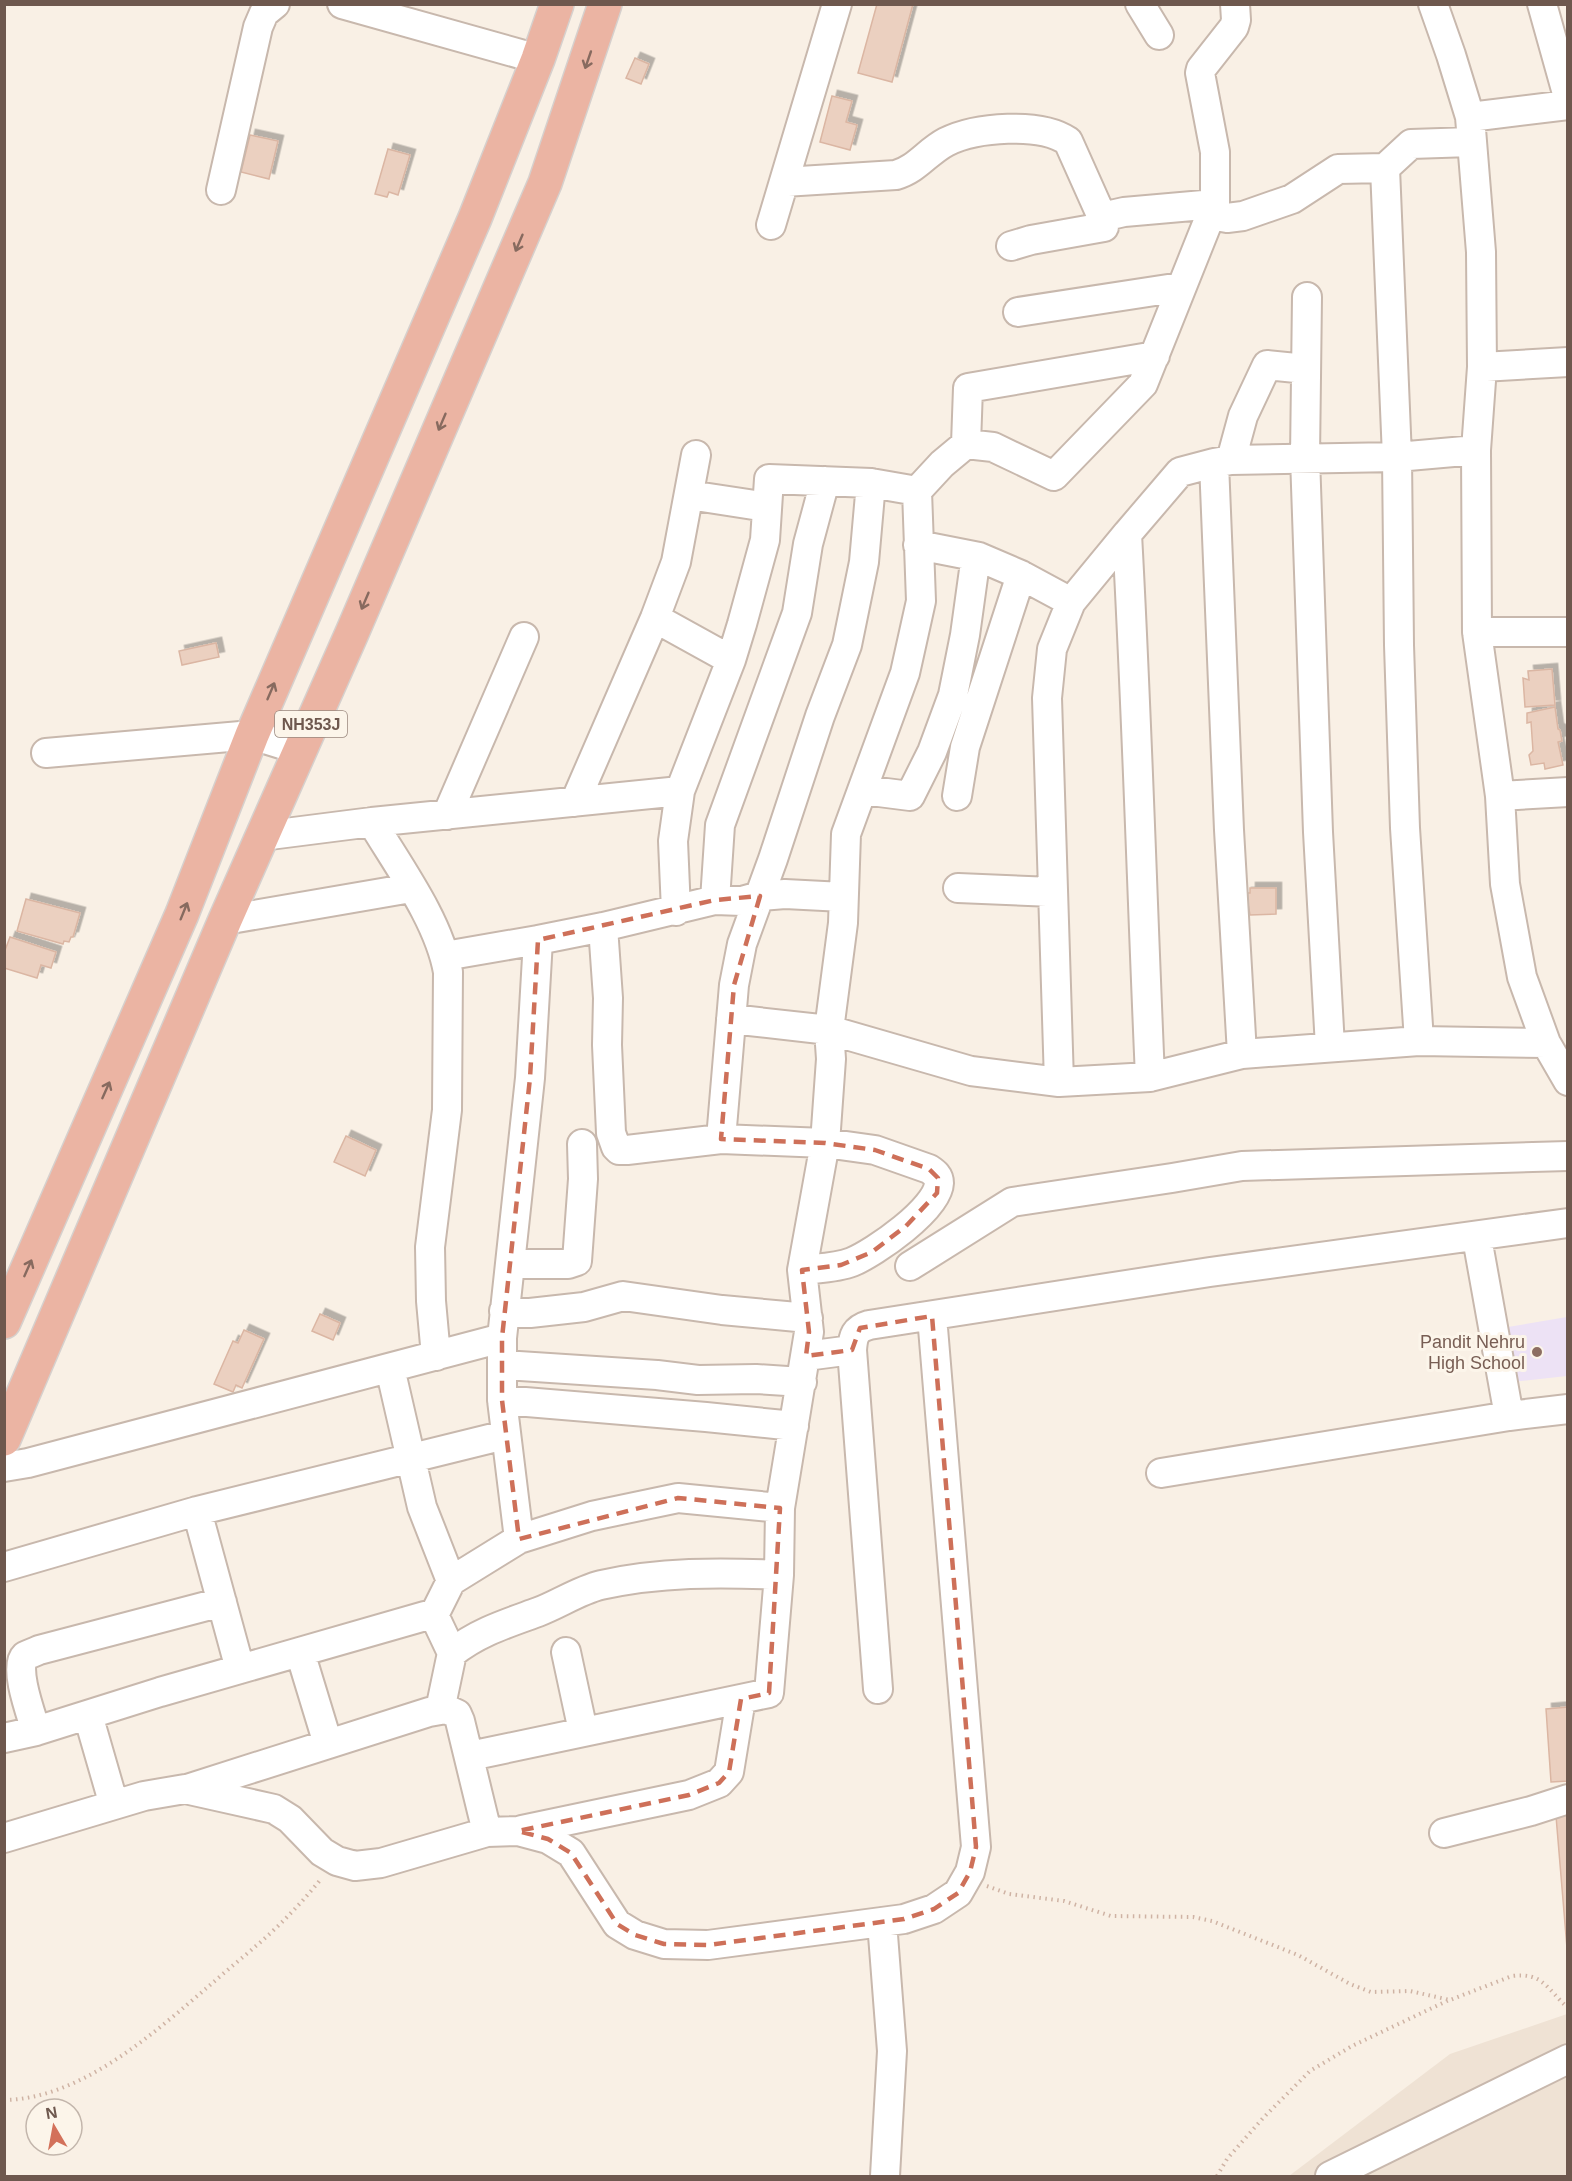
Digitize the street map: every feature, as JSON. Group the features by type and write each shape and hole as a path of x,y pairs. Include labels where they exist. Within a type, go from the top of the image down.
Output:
{"highway":[{"name":"NH353J","path":"4,1322 182,914 252,735 475,218 538,59 556,4"},
{"name":"NH353J","path":"4,1439 225,920 544,183 605,4"}],"street":[{"path":"221,190 258,27 264,13 275,4"},
{"path":"342,4 538,59"},
{"path":"771,225 837,4"},
{"path":"1140,4 1159,35"},
{"path":"470,1756 769,1693 779,1575 780,1508 809,1332 802,1270 825,1143 831,1059 829,1030 843,923 846,834 904,673 921,601 917,491 942,464 966,444 993,447 1054,476 1143,384 1212,210 1215,152 1200,74 1201,69 1234,27 1235,4"},
{"path":"1433,4 1451,56 1470,130 1481,252 1482,367 1476,450 1477,632 1500,796 1505,884 1522,977 1546,1043 1568,1081"},
{"path":"1542,4 1568,97"},
{"path":"1102,217 1124,212 1212,210 1227,218 1243,216 1292,199 1338,169 1385,168 1411,144 1568,105"},
{"path":"784,182 896,176 909,171 944,143 961,136 997,130 1033,130 1059,135 1068,141 1104,226 1011,246"},
{"path":"1385,168 1397,457 1398,645 1405,817 1419,1041"},
{"path":"1018,312 1181,287"},
{"path":"1307,297 1305,457 1318,832 1330,1047"},
{"path":"966,444 968,388 1155,356"},
{"path":"1482,367 1568,362"},
{"path":"1242,1054 1229,830 1223,462 1267,365 1306,369"},
{"path":"1059,1082 1047,698 1052,649 1071,602 1180,472 1223,462 1305,457 1397,457 1476,450"},
{"path":"575,802 655,618 676,562 696,455"},
{"path":"676,911 673,841 680,791 731,660 765,540 770,479 871,483 917,491"},
{"path":"715,900 720,825 797,613 808,544 825,481"},
{"path":"721,1139 734,985 742,944 820,716 847,645 864,562 871,483"},
{"path":"689,495 767,507"},
{"path":"1127,534 1150,1077"},
{"path":"918,545 979,557 1021,575 1071,602"},
{"path":"862,790 910,796 932,752 952,695 965,635 974,570 979,557"},
{"path":"957,796 965,747 1021,575"},
{"path":"655,618 731,660"},
{"path":"1477,632 1568,632"},
{"path":"447,815 525,637"},
{"path":"46,753 252,735 300,750"},
{"path":"262,836 372,822 680,791"},
{"path":"1500,796 1568,792"},
{"path":"372,822 427,914 445,956 448,972 447,1110 430,1247 431,1301 436,1356"},
{"path":"225,920 411,888"},
{"path":"958,888 1053,892"},
{"path":"445,956 603,927 715,900 742,901 760,896 785,894 843,897"},
{"path":"603,927 608,998 607,1045 611,1133 619,1150 721,1139 825,1143 875,1150 936,1173 939,1183 937,1193 927,1206 906,1226 872,1252 841,1266 802,1270"},
{"path":"519,1539 502,1400 503,1338 530,1078 538,939"},
{"path":"731,1019 829,1030 971,1071 1059,1082 1150,1077 1242,1054 1419,1041 1546,1043"},
{"path":"510,1264 568,1264 578,1261 583,1179 582,1144"},
{"path":"910,1266 1012,1202 1172,1179 1242,1166 1568,1156"},
{"path":"878,1689 852,1350 854,1335 860,1328 1210,1272 1568,1223"},
{"path":"1479,1250 1509,1416"},
{"path":"4,1467 27,1463 503,1338 530,1313 584,1306 623,1296 722,1310 808,1318"},
{"path":"518,1831 548,1839 571,1853 617,1924 635,1935 664,1944 708,1946 904,1919 934,1909 958,1893 970,1872 976,1847 933,1316"},
{"path":"503,1338 657,1374 698,1380 756,1379 804,1369 852,1350"},
{"path":"390,1368 422,1507 451,1581"},
{"path":"502,1400 706,1416 794,1426"},
{"path":"1161,1473 1509,1416 1568,1409"},
{"path":"4,1567 197,1511 505,1435"},
{"path":"434,1615 451,1581 519,1539 592,1516 678,1498 780,1508"},
{"path":"197,1511 240,1669"},
{"path":"452,1653 482,1633 552,1607 600,1585 680,1574 779,1575"},
{"path":"36,1731 21,1676 21,1664 25,1656 39,1650 222,1602"},
{"path":"434,1615 452,1653 440,1710"},
{"path":"4,1738 36,1731 240,1669 434,1615"},
{"path":"300,1652 328,1744"},
{"path":"566,1652 583,1731"},
{"path":"185,1789 274,1809 290,1819 322,1852 337,1861 355,1866 381,1863 487,1832 518,1831 689,1795 719,1783 729,1772 741,1699"},
{"path":"4,1838 144,1796 185,1789 440,1710 453,1711 458,1714 487,1832"},
{"path":"88,1715 114,1805"},
{"path":"1444,1833 1568,1799"},
{"path":"882,1922 892,2051 885,2176"},
{"path":"1330,2176 1568,2059"}],"path":[{"path":"4,2100 19,2100 51,2092 97,2072 152,2035 288,1917 337,1861"},
{"path":"970,1872 989,1888 1009,1894 1064,1901 1111,1916 1193,1917 1212,1921 1298,1955 1350,1984 1371,1992 1410,1991 1450,2000"},
{"path":"1217,2176 1227,2159 1264,2117 1310,2071 1352,2046 1450,2000 1512,1976 1532,1976 1541,1981 1568,2008"}],"highlighted area":[{"path":"760,896 734,985 721,1139 825,1143 875,1150 929,1169 938,1178 937,1193 906,1226 872,1252 841,1265 802,1270 809,1332 806,1356 852,1350 860,1328 932,1316 976,1847 970,1872 958,1893 934,1909 904,1919 708,1945 664,1944 635,1935 617,1924 571,1853 548,1839 518,1831 689,1795 719,1783 729,1772 741,1699 769,1693 780,1508 678,1498 519,1539 502,1400 502,1338 530,1078 538,940 715,900"}],"shaded area":[{"name":"Pandit Nehru High School","path":"1567,1317 1567,1376 1512,1382 1502,1328"},
{"path":"1567,2014 1567,2176 1289,2176 1450,2054"}],"building":[{"path":"877,4 913,4 892,82 858,73"},
{"path":"635,58 649,64 641,84 626,78"},
{"path":"832,96 852,101 846,122 857,125 850,150 820,142"},
{"path":"250,135 278,141 269,179 241,172"},
{"path":"388,149 410,155 398,195 389,192 387,197 375,194"},
{"path":"216,643 219,657 182,665 179,651"},
{"path":"1552,669 1555,705 1525,707 1523,678 1529,680 1528,671"},
{"path":"1555,707 1562,741 1558,742 1563,765 1545,769 1544,763 1531,765 1529,755 1533,751 1531,722 1527,723 1527,713"},
{"path":"1250,888 1276,888 1276,914 1250,915 1246,893 1250,893"},
{"path":"26,899 80,913 73,937 69,942 64,941 63,944 17,931"},
{"path":"10,937 56,952 51,968 41,965 37,978 4,968 4,953"},
{"path":"346,1136 376,1150 365,1176 334,1162"},
{"path":"320,1314 340,1323 333,1340 312,1331"},
{"path":"244,1330 264,1339 242,1388 236,1385 233,1392 214,1384 233,1341 238,1343"},
{"path":"1568,1707 1568,1781 1551,1782 1546,1709"},
{"path":"1554,1792 1568,1792 1568,1949 1567,1948"}],"place":[{"name":"Pandit Nehru High School","path":"1537,1352"}]}
